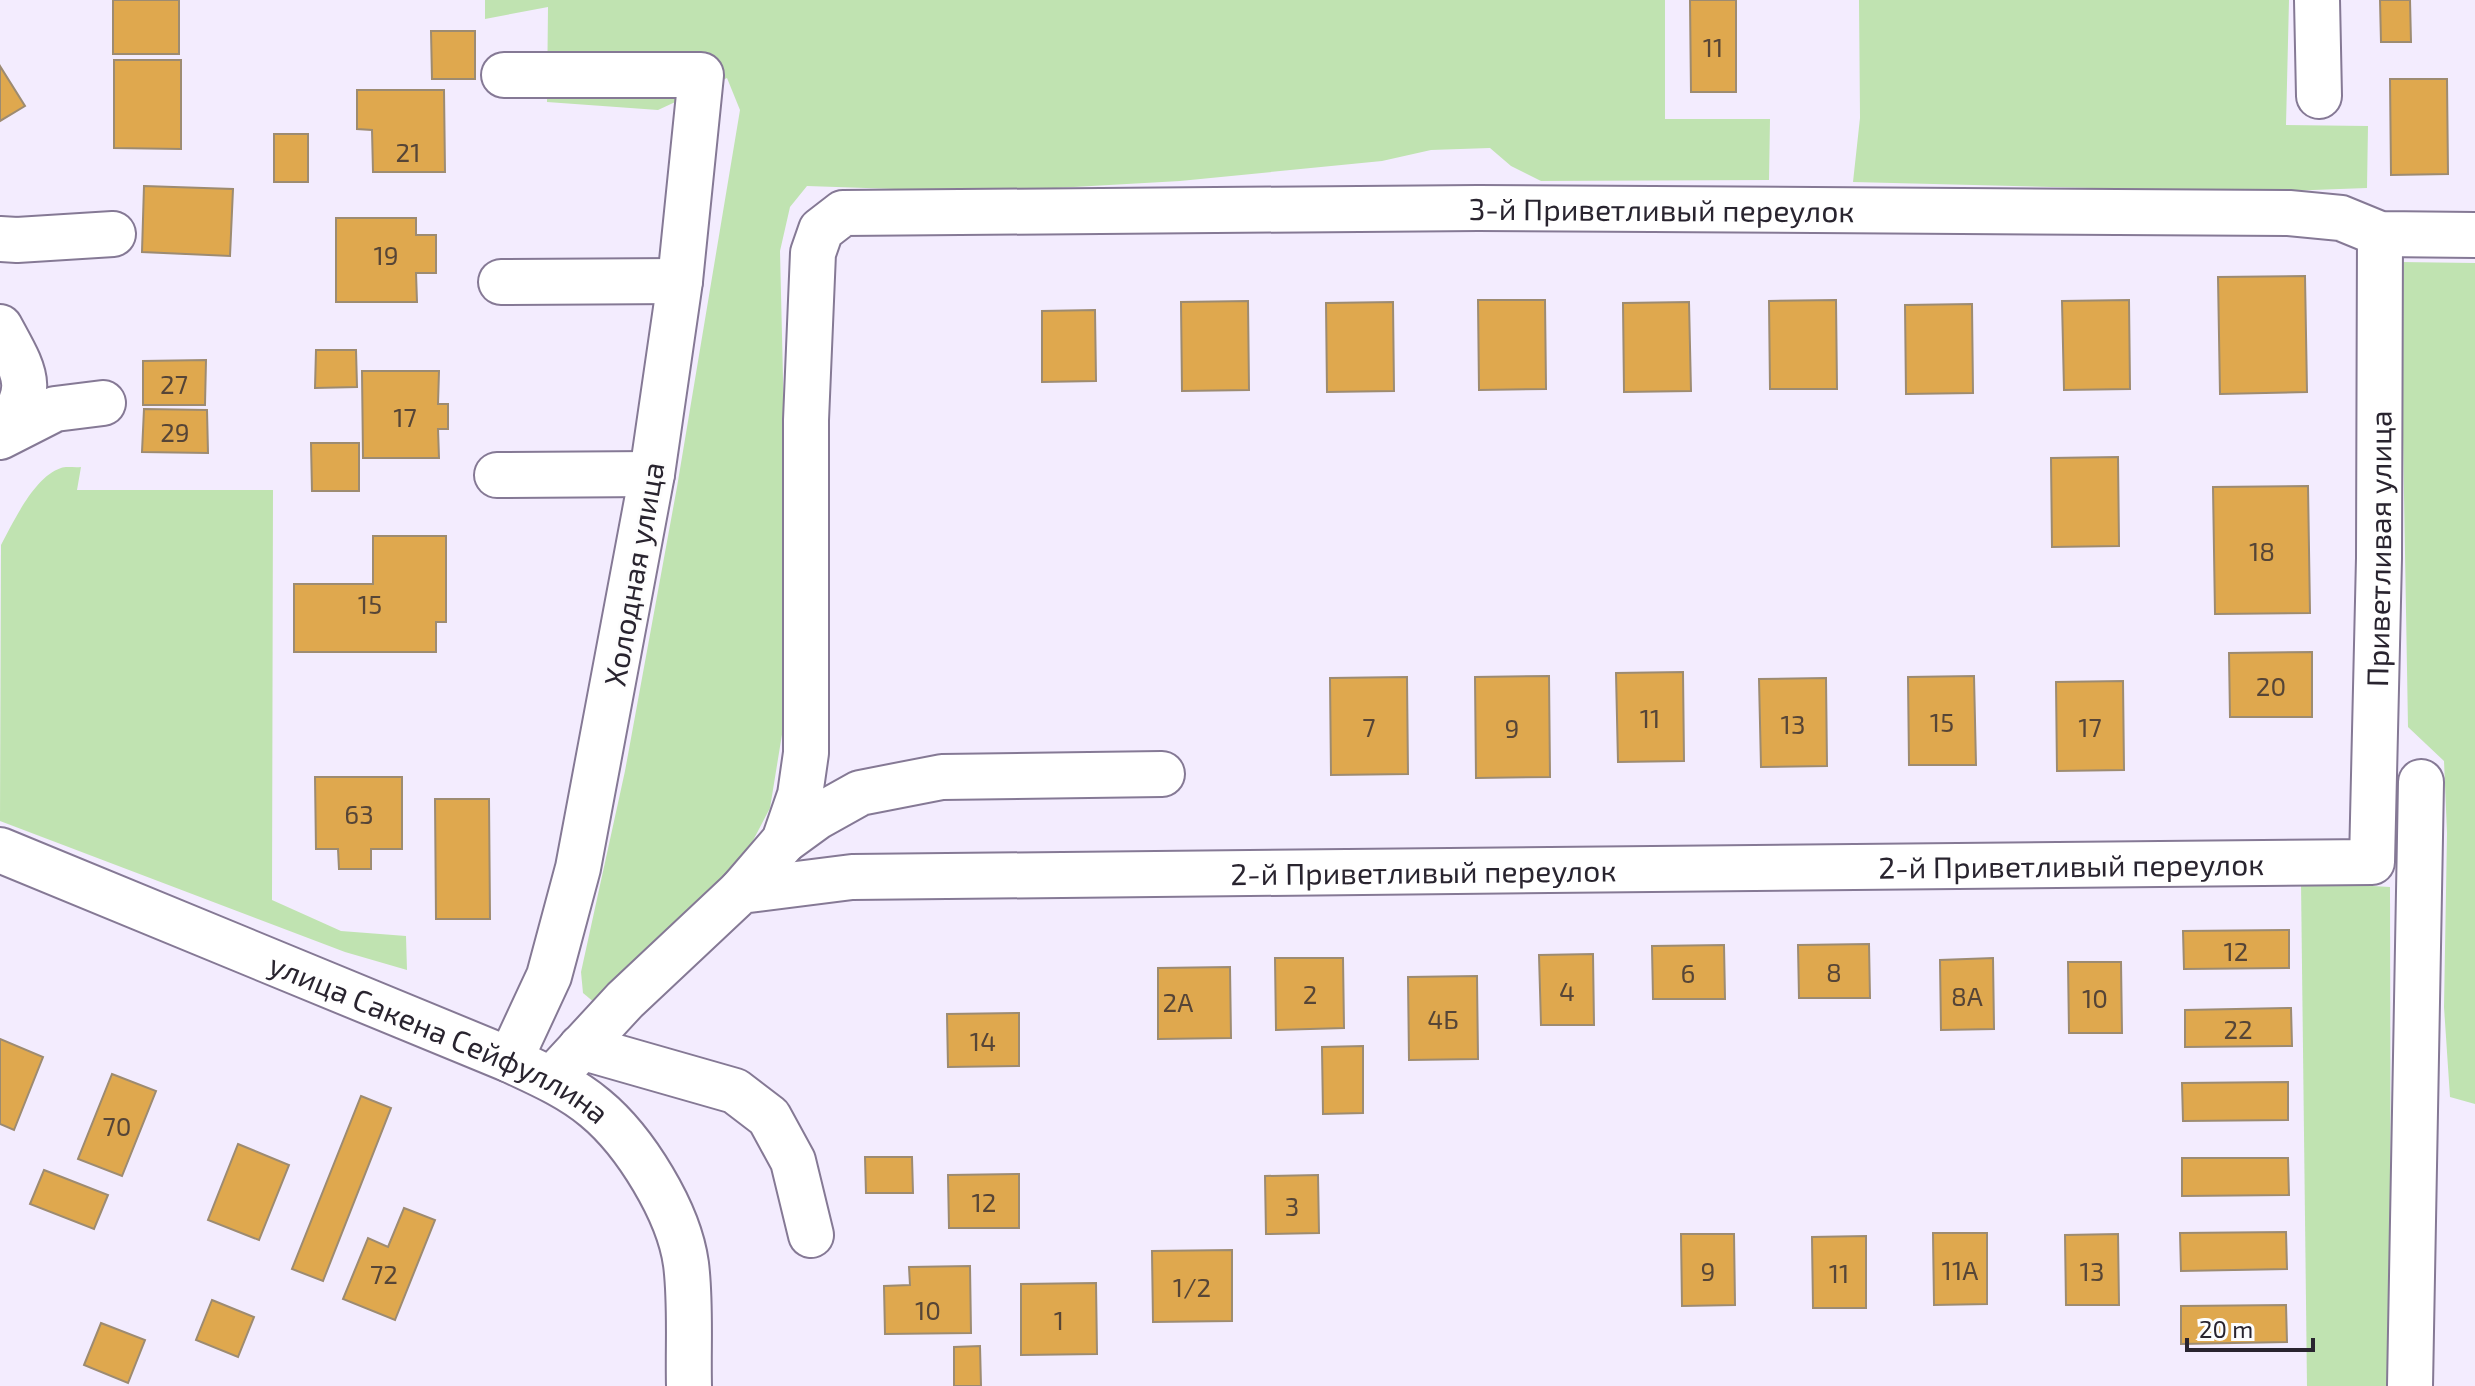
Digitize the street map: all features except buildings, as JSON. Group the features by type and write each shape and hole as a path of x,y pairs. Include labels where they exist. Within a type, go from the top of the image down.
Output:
{"street":[{"path":"2317,0 2319,96"},
{"name":"Холодная улица","path":"504,75 701,75 680,281 652,474 578,868 549,976 510,1060"},
{"name":"3-й Приветливый переулок","path":"784,841 800,795 806,753 806,420 813,253 821,230 843,213 1493,208 2289,213 2341,218 2380,234 2475,235"},
{"path":"0,239 113,234"},
{"name":"Приветливая улица","path":"2372,862 2379,573 2380,234"},
{"path":"501,282 680,281"},
{"path":"0,327 21,364 25,391 17,414 0,436"},
{"path":"0,436 55,409 103,403"},
{"path":"497,475 652,474"},
{"path":"552,1079 625,1000 741,891 784,841 817,817 860,793 942,777 1162,774"},
{"path":"2410,1386 2421,782"},
{"name":"улица Сакена Сейфуллина","path":"0,850 510,1060 552,1079 596,1109 637,1153 669,1207 686,1262 689,1386"},
{"name":"2-й Приветливый переулок","path":"741,891 852,877 2372,862"},
{"path":"581,1047 735,1091 769,1117 793,1161 811,1235"}],"green space":[{"path":"485,0 1665,0 1665,119 1770,119 1769,180 1541,181 1511,166 1490,148 1431,150 1382,161 1180,181 983,192 807,186 790,207 780,251 786,710 770,808 734,877 595,1003 583,993 581,972 625,771 677,487 740,110 727,78 658,110 547,102 548,7 485,19"},
{"path":"1859,0 2289,0 2286,125 2368,126 2367,188 2255,192 1853,182 1860,118"},
{"path":"2400,262 2475,263 2475,1104 2450,1097 2444,1007 2447,833 2444,761 2408,727"},
{"path":"81,467 77,490 273,490 272,900 341,931 406,936 407,970 345,952 0,821 1,545 42,480 61,468"},
{"path":"2301,882 2390,887 2391,1386 2307,1386"}]}
